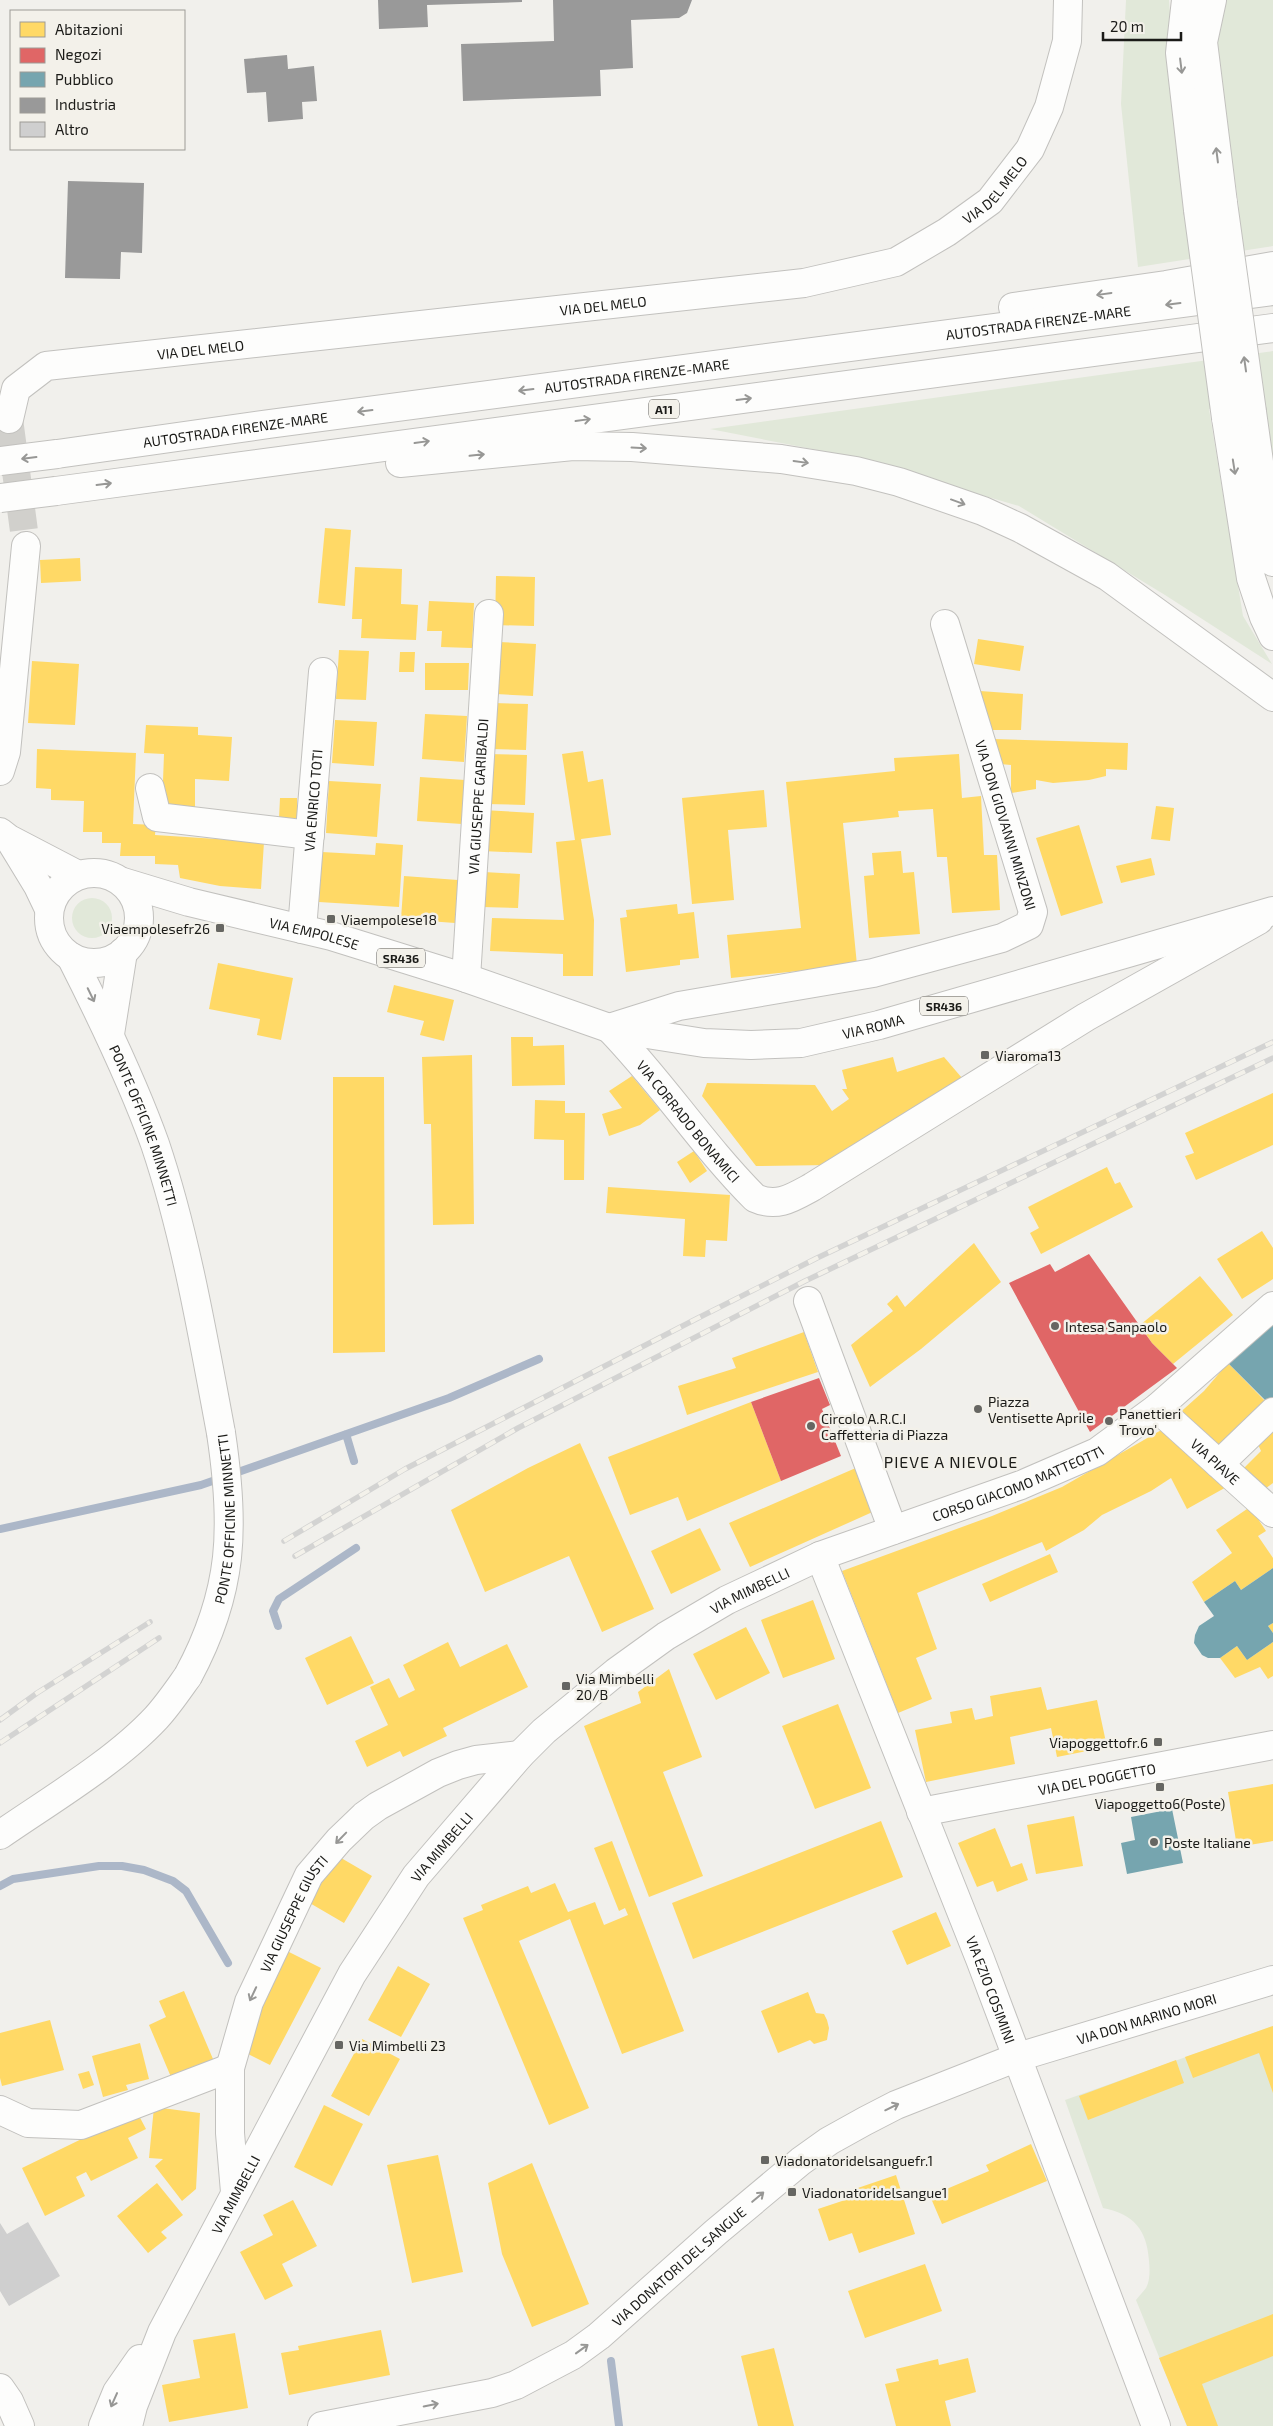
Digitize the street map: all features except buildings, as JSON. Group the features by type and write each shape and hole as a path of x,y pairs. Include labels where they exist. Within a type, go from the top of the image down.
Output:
{"main road":[{"name":"VIA DEL MELO","path":"9,419 16,389 46,366 804,283 896,262 946,232 990,201 1030,149 1049,107 1067,41 1068,0"},
{"path":"1186,0 1180,53 1210,206 1239,415 1252,578 1264,618 1273,636"},
{"path":"1210,206 1203,42 1212,0"},
{"path":"705,367 933,318 1166,285 1273,266"},
{"name":"AUTOSTRADA FIRENZE-MARE","path":"0,462 1273,292"},
{"name":"A11","path":"0,498 1273,328"},
{"path":"1239,415 1273,562"},
{"path":"271,462 406,463 547,448 593,446 736,454 856,471 899,482 976,508 1056,546 1107,576 1273,697"},
{"path":"0,771 6,752 26,546"},
{"name":"VIA GIUSEPPE GARIBALDI","path":"466,978 490,614"},
{"name":"VIA DON GIOVANNI MINZONI","path":"609,1028 679,1006 873,973 1002,938 1029,925 1033,912 945,624"},
{"name":"VIA ENRICO TOTI","path":"302,929 323,672"},
{"path":"150,788 157,816 310,835"},
{"path":"4,835 78,875 62,885 52,900 48,919 53,937 64,952 72,957 89,963 108,961 124,952 134,939 140,914 134,897 123,882"},
{"path":"4,835 38,886 49,909"},
{"name":"VIA EMPOLESE","path":"78,875 87,872 106,874 123,882 188,902 302,929 466,978 609,1028"},
{"name":"VIA EMPOLESE","path":"140,914 188,902"},
{"name":"VIA ROMA","path":"609,1028 704,1043 751,1046 801,1043 879,1025 1273,912"},
{"name":"VIA ROMA","path":"775,1204 812,1188 1086,1017 1273,912"},
{"path":"1164,974 1193,934"},
{"name":"PONTE OFFICINE MINNETTI","path":"110,1034 124,952"},
{"name":"PONTE OFFICINE MINNETTI","path":"0,1835 136,1737 156,1719 188,1676 201,1652 224,1588 230,1513 226,1467 210,1373 176,1223 154,1144 110,1034 72,957"},
{"name":"VIA CORRADO BONAMICI","path":"609,1028 640,1060 749,1192 765,1203 775,1204"},
{"path":"808,1301 893,1530"},
{"name":"CORSO GIACOMO MATTEOTTI","path":"893,1530 1022,1485 1081,1459 1107,1445 1157,1408 1273,1306"},
{"name":"VIA PIAVE","path":"1157,1408 1273,1513"},
{"path":"1219,1464 1273,1412"},
{"name":"VIA MIMBELLI","path":"162,2332 357,1966 416,1876 520,1755 544,1731 616,1672 666,1636 727,1600 820,1556 893,1530"},
{"name":"VIA EZIO COSIMINI","path":"820,1556 1018,2057 1156,2426"},
{"name":"VIA DEL POGGETTO","path":"922,1812 1273,1745"},
{"name":"VIA GIUSEPPE GIUSTI","path":"235,2192 230,2133 230,2068 249,2002 309,1876 339,1840 364,1816 378,1806 438,1773 458,1765 476,1760 520,1755"},
{"name":"VIA DON MARINO MORI","path":"1018,2057 1273,1980"},
{"name":"VIA DONATORI DEL SANGUE","path":"322,2426 384,2420 492,2393 516,2385 548,2370 599,2336 716,2232 829,2141 896,2106 1018,2057"},
{"path":"0,2110 28,2123 81,2125 230,2068"},
{"path":"103,2426 127,2376 162,2332"},
{"path":"128,2426 133,2406 162,2332"},
{"path":"4,2395 20,2426"},
{"path":"4,2395 38,2426"}],"green space":[{"path":"1126,0 1169,0 1185,217 1239,207 1216,50 1223,10 1227,0 1273,0 1273,246 1138,267 1121,104"},
{"path":"1273,351 1273,470 1263,399 1209,409 1243,616 1272,664 1165,595 1019,506 848,456 710,429"},
{"path":"96,898 103,901 109,907 112,918 111,926 103,935 96,938 88,938 81,935 73,926 72,914 75,907 84,899"},
{"path":"1273,2026 1273,2426 1187,2426 1136,2300 1146,2288 1149,2279 1148,2250 1145,2240 1142,2232 1131,2219 1123,2214 1103,2208 1065,2100"}],"waterway":[{"path":"0,1529 201,1485 449,1398 539,1359"},
{"path":"346,1434 354,1461"},
{"path":"278,1626 273,1611 279,1599 356,1548"},
{"path":"0,1886 13,1879 99,1866 122,1866 144,1870 173,1881 186,1891 228,1963"},
{"path":"611,2361 619,2426"}],"tunnel":[{"path":"9,419 26,546"}],"railway":[{"path":"284,1541 405,1469 698,1318 817,1258 1273,1042"},
{"path":"295,1556 518,1428 805,1281 1273,1058"},
{"path":"0,1720 37,1693 150,1622"},
{"path":"0,1743 159,1638"}],"place":[{"name":"Viaempolese18","path":"331,919"},
{"name":"Viaempolesefr26","path":"220,928"},
{"name":"Viaroma13","path":"985,1055"},
{"name":"Intesa Sanpaolo","path":"1055,1326"},
{"name":"Piazza Ventisette Aprile","path":"978,1409"},
{"name":"Panettieri Trovo'","path":"1109,1421"},
{"name":"Circolo A.R.C.I Caffetteria di Piazza","path":"811,1426"},
{"name":"Via Mimbelli 20/B","path":"566,1686"},
{"name":"Viapoggettofr.6","path":"1158,1742"},
{"name":"Viapoggetto6(Poste)","path":"1160,1787"},
{"name":"Poste Italiane","path":"1154,1842"},
{"name":"Via Mimbelli 23","path":"339,2045"},
{"name":"Viadonatoridelsanguefr.1","path":"765,2160"},
{"name":"Viadonatoridelsangue1","path":"792,2192"}],"district":[{"name":"PIEVE A NIEVOLE","path":"951,1461"}]}
